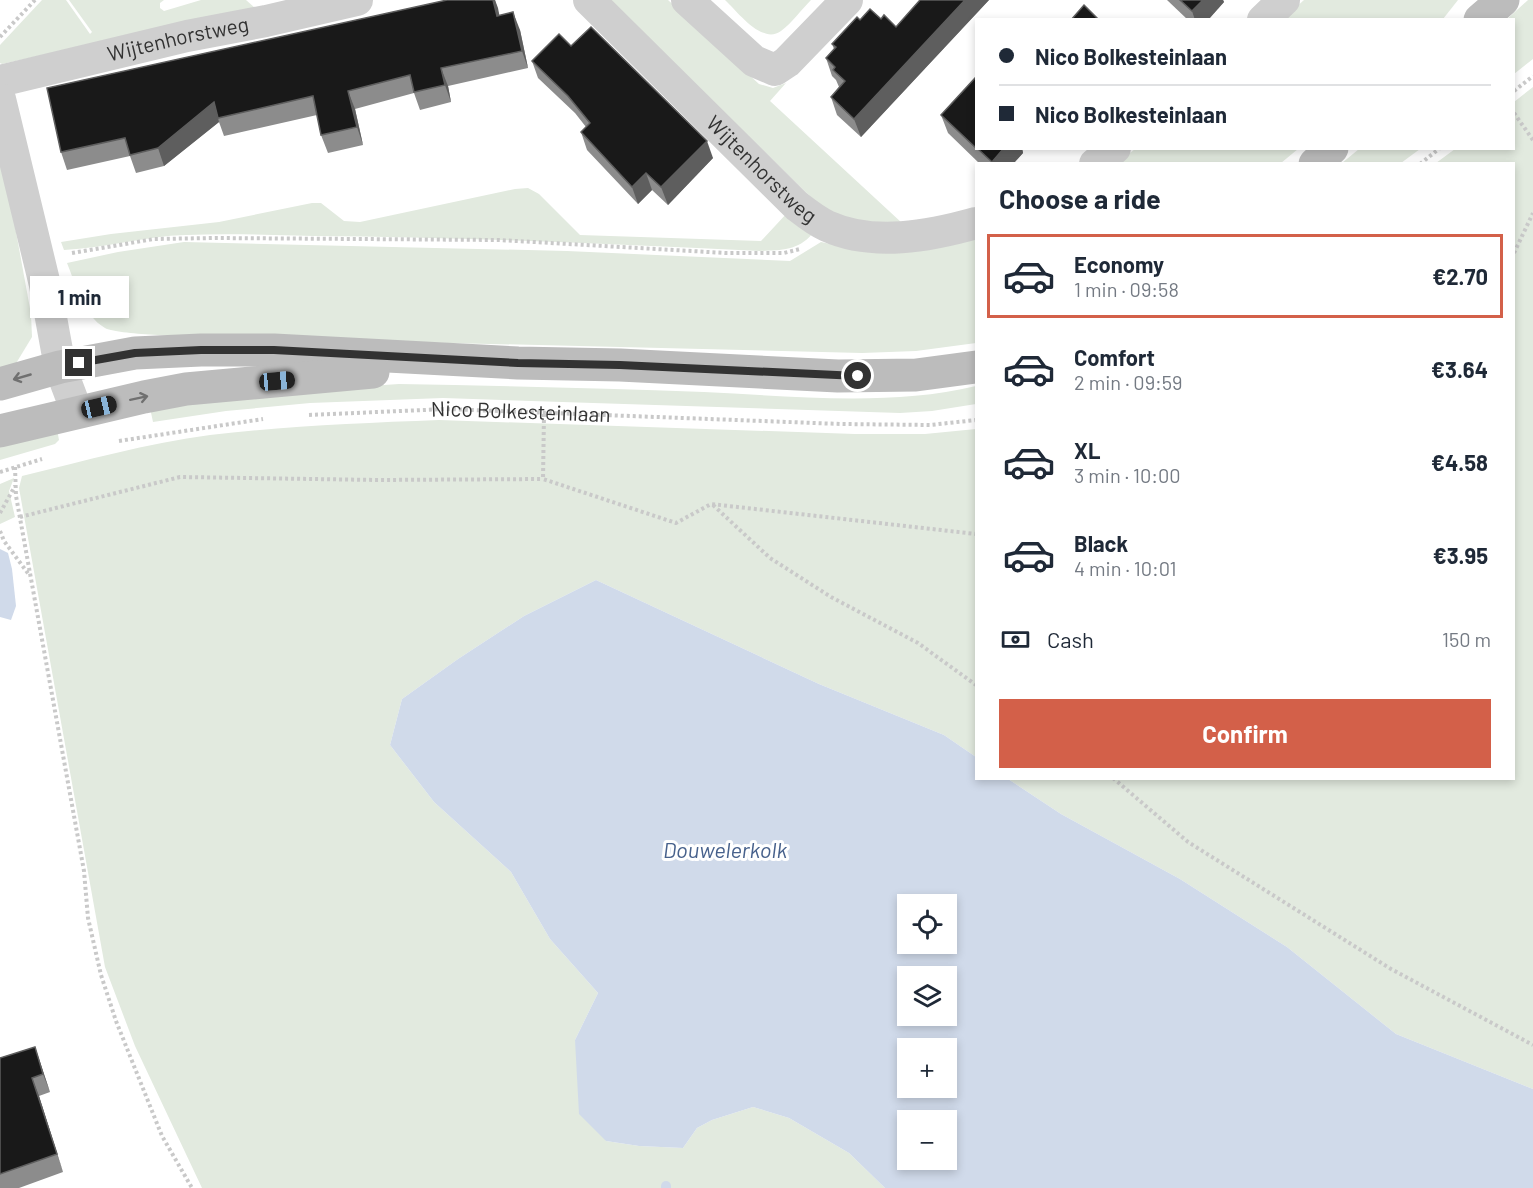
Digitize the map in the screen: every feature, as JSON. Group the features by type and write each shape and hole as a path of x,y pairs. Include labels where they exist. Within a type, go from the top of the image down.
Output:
{"street":[{"name":"Wijtenhorstweg","path":"0,81 187,36 357,0"},
{"name":"Wijtenhorstweg","path":"590,0 796,206 829,227 878,238 904,237 975,223"},
{"path":"687,0 754,62 775,70 787,63 847,0"},
{"path":"1265,18 1284,0"},
{"path":"1482,18 1503,0"},
{"path":"0,99 45,285 60,367 77,412"},
{"path":"1098,162 1112,150"},
{"path":"1317,162 1330,150"},
{"name":"Nico Bolkesteinlaan","path":"0,384 60,367 135,353 201,350 274,350 838,376 916,375 975,368"},
{"name":"Nico Bolkesteinlaan","path":"0,431 186,389 414,369 518,363"}],"path":[{"path":"0,37 35,0"},
{"path":"1515,90 1533,76"},
{"path":"1515,114 1533,140"},
{"path":"1422,162 1438,150"},
{"path":"1515,251 1533,213"},
{"path":"61,255 154,239 205,238 499,240 726,254 784,253 809,245 829,227"},
{"name":"Nico Bolkesteinlaan","path":"301,415 446,409 841,424 930,425 975,420"},
{"path":"543,479 544,414"},
{"path":"111,442 269,418"},
{"path":"0,472 15,467 20,518 84,872 88,918 101,975 116,1022 162,1136 192,1188"},
{"path":"20,518 180,477 378,480 543,479 676,523 711,504 975,534"},
{"path":"0,513 16,485"},
{"path":"711,504 770,558 831,597 918,643 975,684"},
{"path":"0,531 30,577"},
{"path":"1115,780 1188,842 1391,969 1533,1045"}],"shaded area":[{"path":"42,0 66,0 90,34 92,32 69,0 164,0 160,3 160,8 164,11 201,0 246,0 255,8 0,63 0,45"},
{"path":"610,0 668,0 759,84 773,88 786,83 770,101 902,223 879,225 827,213"},
{"path":"725,0 811,0 785,28 774,34 766,34 758,31 743,19"},
{"path":"1304,0 1458,0 1444,18 1284,18"},
{"path":"1528,0 1533,0 1533,59 1515,73 1515,18 1508,18"},
{"path":"1533,87 1533,1089 1396,1034 1287,947 1180,879 1061,814 1010,780 1515,780 1515,162 1437,162 1454,150 1515,150 1515,101"},
{"path":"0,144 31,314 32,337 12,370 0,374"},
{"path":"1134,150 1297,150 1282,162 1119,162"},
{"path":"1358,150 1419,150 1402,162 1343,162"},
{"path":"528,188 539,194 580,235 761,241 788,212 812,234 795,247 760,251 481,239 250,234 171,236 64,250 61,242 219,222 312,203 321,203 344,221 360,222"},
{"path":"975,233 975,343 916,351 862,353 208,337 123,332 105,328 91,315 81,299 67,263 118,252 184,242 567,251 790,261 821,242 873,253 937,245"},
{"path":"399,384 875,398 943,392 975,386 975,404 900,413 443,398 310,403 226,411 153,422 150,408 265,393"},
{"path":"439,420 855,434 925,434 975,429 975,756 944,735 819,684 596,580 524,616 402,699 390,745 434,802 511,872 550,939 598,993 575,1040 606,1141 639,1146 683,1148 697,1128 712,1120 753,1107 789,1118 849,1153 885,1188 202,1188 135,1046 105,967 19,488 22,476 187,438 296,427"},
{"path":"57,429 59,440 55,444 0,460 0,443"},
{"path":"14,478 9,491 15,517 0,524 0,484"}],"water":[{"path":"0,549 8,553 12,569 16,606 11,620 0,617"},
{"name":"Douwelerkolk","path":"596,580 819,684 944,735 975,756 975,780 1010,780 1061,814 1180,879 1287,947 1396,1034 1533,1089 1533,1188 885,1188 849,1153 789,1118 753,1107 712,1120 697,1128 683,1148 639,1146 606,1141 579,1114 575,1040 598,993 550,939 511,872 434,802 390,745 402,699 524,616"}],"building":[{"path":"447,0 493,0 497,16 513,12 522,51 441,68 445,85 414,92 410,75 348,91 357,127 321,135 313,96 218,118 214,102 158,148 130,155 125,138 61,152 47,88"},
{"path":"920,0 965,0 854,119 831,97 845,81 833,70 835,67 826,58 836,47 832,44 857,17 860,20 870,9 881,19 884,15 896,27"},
{"path":"1180,0 1203,0 1192,11"},
{"path":"1084,5 1097,18 1073,18"},
{"path":"591,27 707,141 661,187 646,173 632,187 581,132 590,123 568,96 532,61 559,34 571,46"},
{"path":"975,78 975,147 941,115"},
{"path":"979,150 1002,150 992,162"},
{"path":"35,1047 43,1074 32,1078 57,1154 0,1174 0,1058"}],"route":[{"path":"79,363 135,353 274,350 518,363 620,365 858,376"}]}
